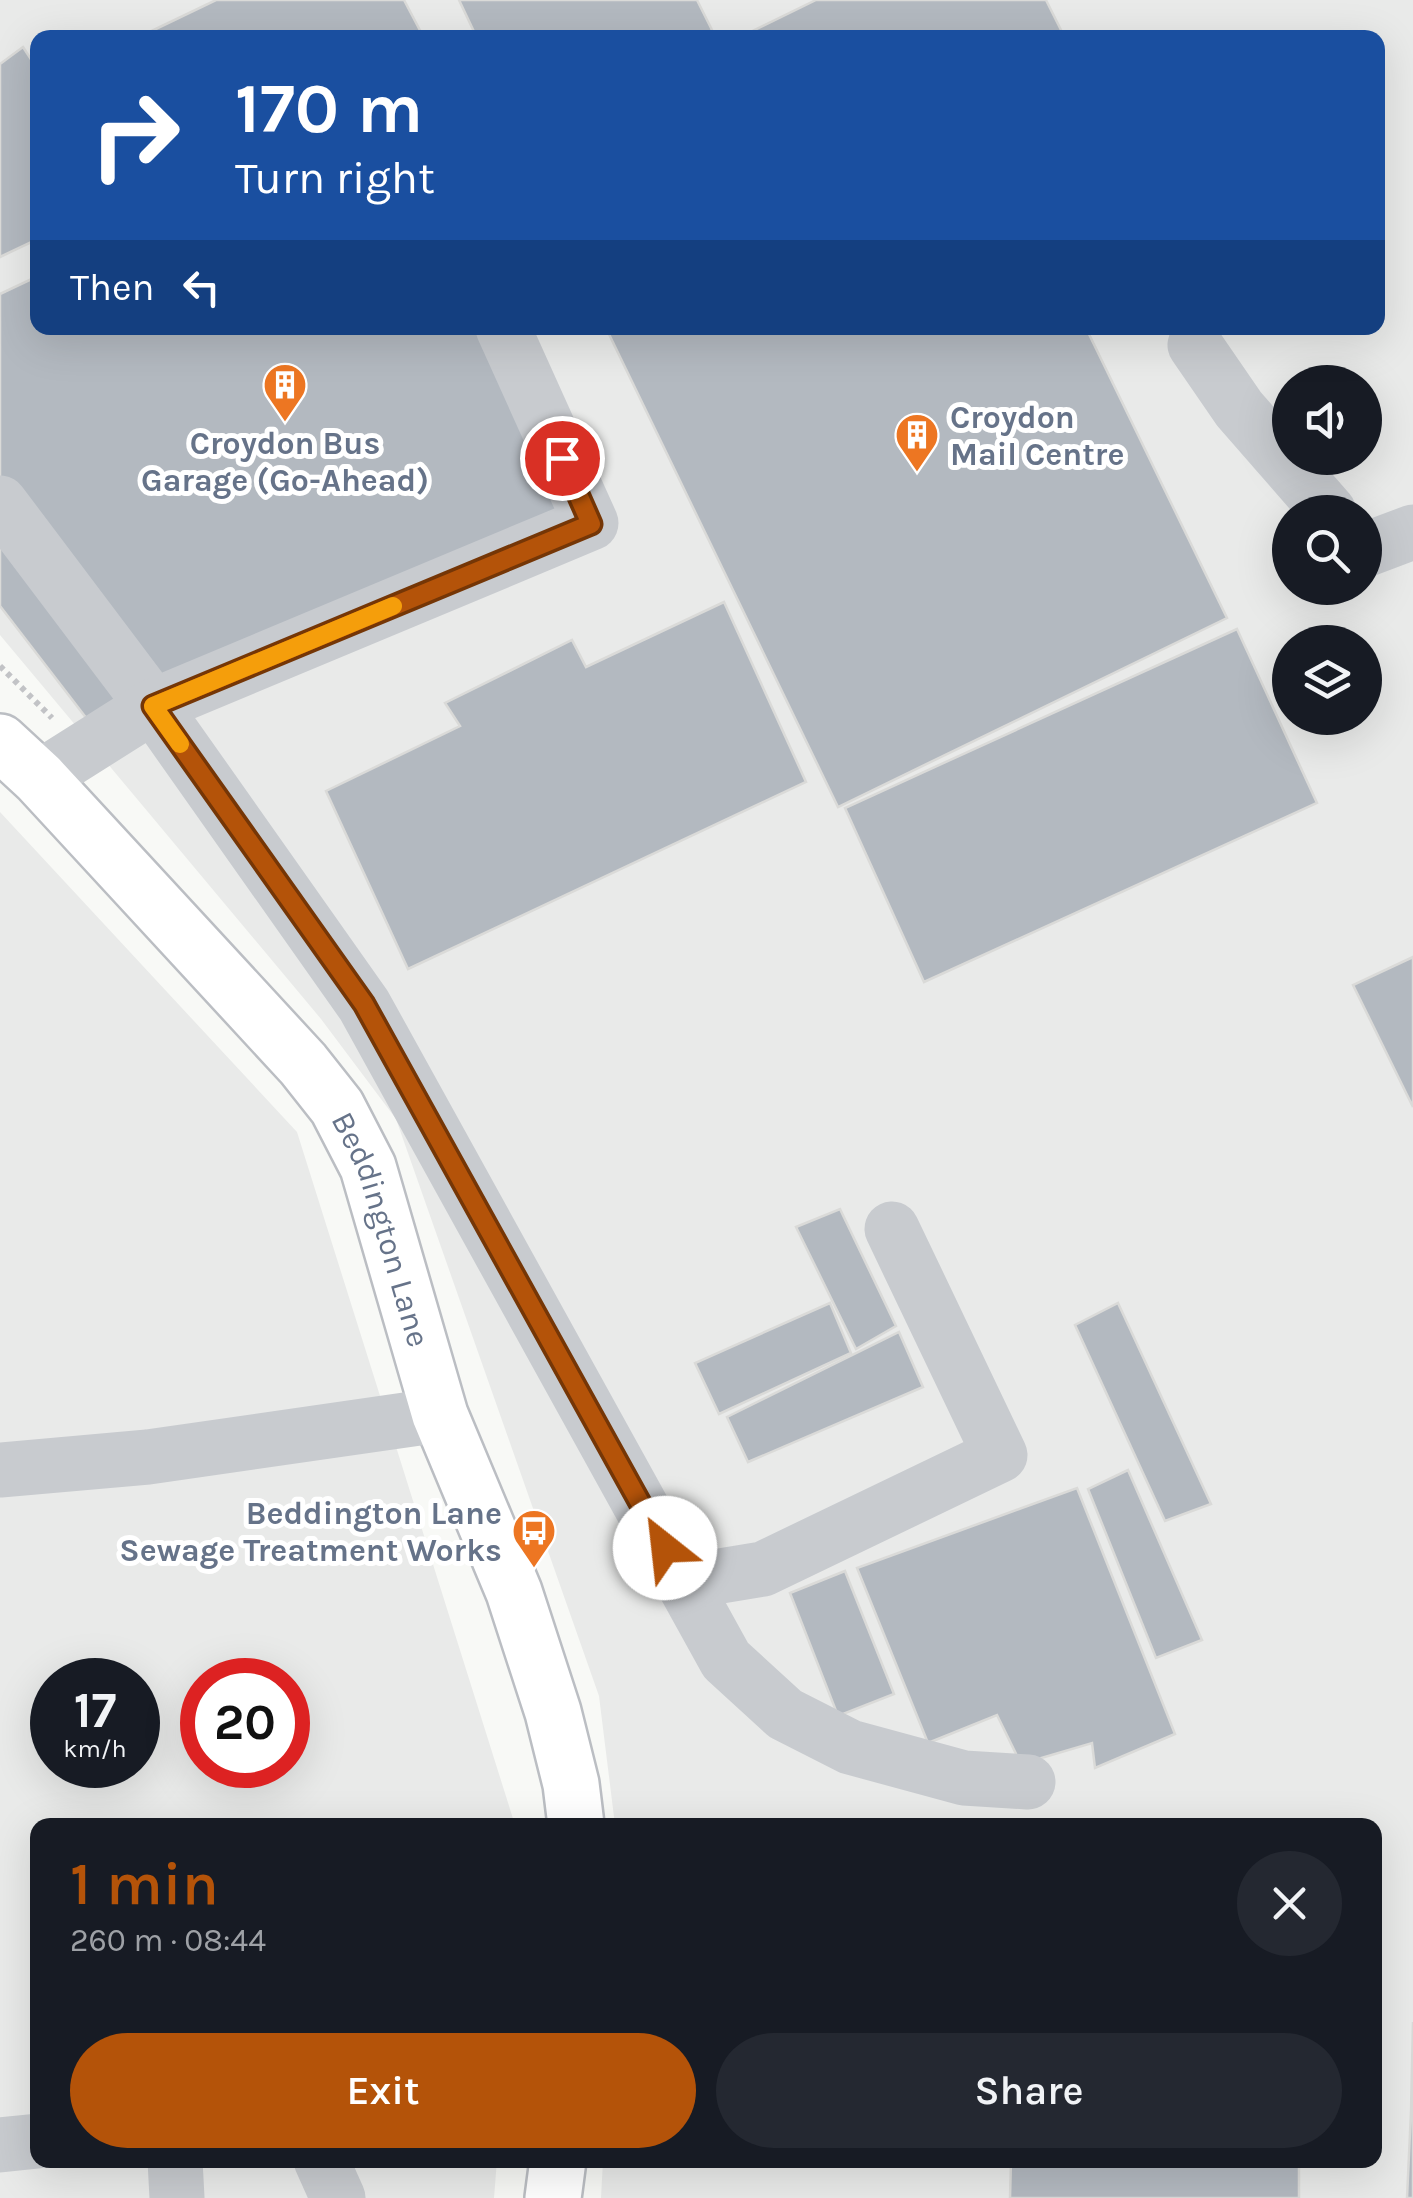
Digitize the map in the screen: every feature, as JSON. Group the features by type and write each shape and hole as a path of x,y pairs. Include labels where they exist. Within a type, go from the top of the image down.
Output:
{"main road":[{"name":"Beddington Lane","path":"0,742 39,778 303,1064 337,1107 368,1167 440,1415 520,1609 553,1712 575,1818"},
{"path":"553,2198 557,2168"}],"lane":[{"path":"39,778 153,706 591,524 505,335"},
{"path":"1194,344 1239,409 1313,495"},
{"path":"0,504 153,706 364,1004 726,1660 785,1714 850,1747 964,1778 1028,1782"},
{"path":"1382,544 1413,532"},
{"path":"684,1582 763,1569 1000,1455 892,1229"},
{"path":"0,1470 148,1457 440,1415"},
{"path":"0,2145 30,2142"},
{"path":"175,2168 177,2198"},
{"path":"325,2168 338,2198"}],"shaded area":[{"path":"0,0 1413,0 1413,2198 601,2198 603,2168 1382,2168 1382,1818 614,1818 599,1696 396,1119 321,1019 0,635"},
{"path":"0,812 297,1132 513,1818 30,1818 30,2168 496,2168 494,2198 0,2198"}],"building":[{"path":"216,0 404,0 420,30 154,30"},
{"path":"459,0 697,0 712,30 473,30"},
{"path":"816,0 1046,0 1061,30 754,30"},
{"path":"23,47 30,58 30,243 0,257 0,64"},
{"name":"Croydon Bus Garage (Go-Ahead)","path":"30,280 30,335 533,335 608,518 87,719 0,606 0,294"},
{"name":"Croydon Mail Centre","path":"609,335 1089,335 1227,618 838,807"},
{"path":"724,602 806,782 408,969 326,791 460,726 445,703 572,640 586,667"},
{"path":"1237,629 1272,705 1272,735 1286,735 1317,803 924,982 845,808"},
{"path":"1413,957 1413,1107 1353,985"},
{"path":"840,1209 896,1326 856,1349 796,1227"},
{"path":"830,1303 851,1353 719,1414 695,1363"},
{"path":"1118,1303 1211,1504 1165,1521 1075,1325"},
{"path":"899,1332 923,1387 748,1462 727,1417"},
{"path":"1128,1470 1202,1640 1156,1658 1088,1489"},
{"path":"1077,1488 1175,1734 1095,1768 1092,1743 1021,1764 997,1715 928,1743 857,1568"},
{"path":"845,1571 894,1694 838,1716 790,1593"},
{"path":"1413,2022 1413,2198 1407,2198 1411,2111"},
{"path":"1011,2168 1299,2168 1299,2198 1010,2198"}],"slow traffic":[{"path":"180,744 153,706 393,606"}],"place":[{"name":"Croydon Bus Garage (Go-Ahead)","path":"285,423"},
{"name":"Croydon Mail Centre","path":"917,473"},
{"name":"Beddington Lane Sewage Treatment Works","path":"534,1569"}],"route":[{"path":"562,458 591,524 153,706 364,1004 665,1548"}]}
